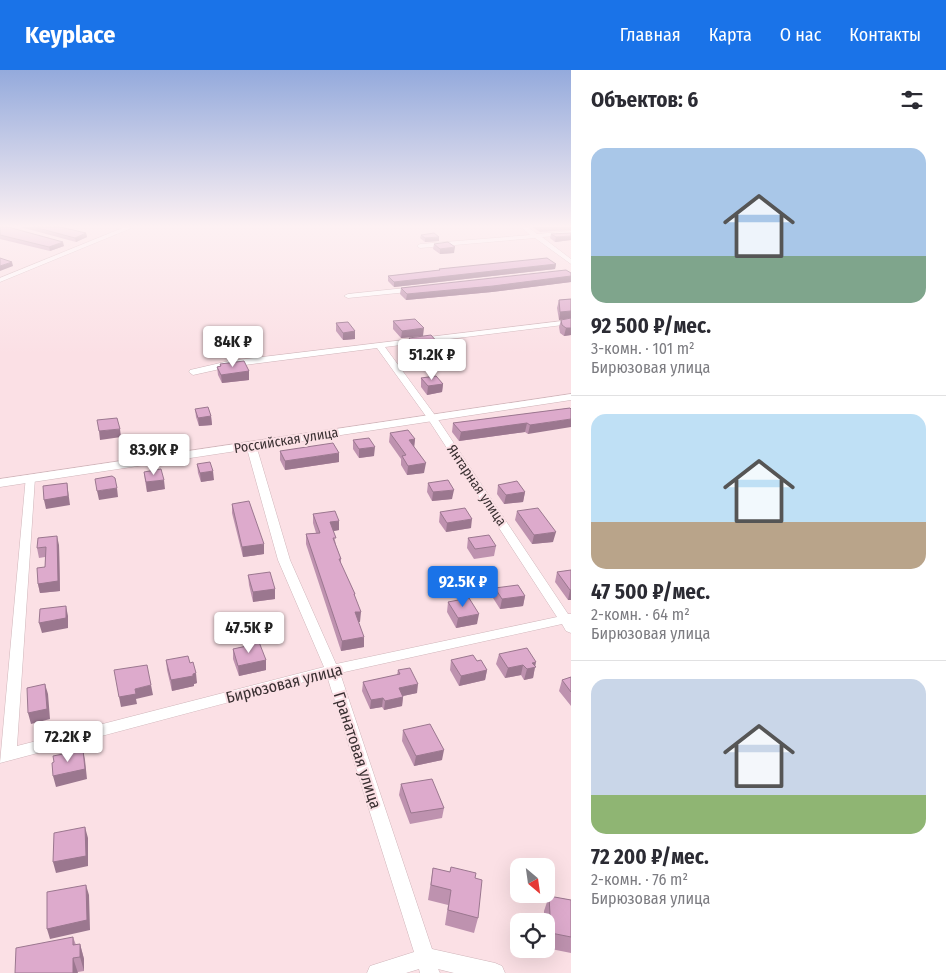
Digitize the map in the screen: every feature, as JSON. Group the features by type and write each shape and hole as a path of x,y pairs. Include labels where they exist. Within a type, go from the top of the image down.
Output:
{"main road":[{"name":"Российская улица","path":"0,483 571,397"}],"street":[{"path":"0,280 27,269"},
{"path":"0,274 8,277"},
{"path":"348,296 426,287"},
{"path":"193,372 229,364 571,322"},
{"name":"Янтарная улица","path":"379,345 432,418 569,622"},
{"name":"Гранатовая улица","path":"251,445 284,560 332,670 428,965"},
{"path":"4,756 30,478"},
{"name":"Бирюзовая улица","path":"4,756 332,670 569,622"},
{"path":"377,973 428,965 495,973"}],"building":[{"path":"510,269 394,282 388,276 440,270"},
{"path":"566,270 571,273 571,276 493,286 407,294 401,288"},
{"path":"571,299 571,311 560,312 559,300"},
{"path":"571,318 571,328 566,328 562,325 561,320"},
{"path":"415,319 424,328 402,331 393,321"},
{"path":"348,322 355,331 343,333 336,323"},
{"path":"431,335 439,344 417,347 409,338"},
{"path":"244,361 249,371 221,375 217,367 221,366 220,364"},
{"path":"436,376 443,384 428,386 421,378"},
{"path":"208,407 211,416 198,418 195,409"},
{"path":"570,408 571,419 530,425 527,423 461,432 453,423"},
{"path":"117,418 120,429 99,431 97,420"},
{"path":"408,430 415,439 409,440 426,463 408,466 402,456 406,455 390,433"},
{"path":"369,438 375,447 359,449 353,440"},
{"path":"333,443 339,453 285,461 280,451"},
{"path":"210,462 213,471 200,473 197,464"},
{"path":"161,469 164,480 146,482 144,472"},
{"path":"112,476 115,478 117,488 97,491 95,479"},
{"path":"448,480 454,490 433,492 428,483"},
{"path":"517,481 525,492 506,495 498,485"},
{"path":"67,483 68,496 44,500 43,486"},
{"path":"249,501 264,544 242,547 232,504"},
{"path":"465,508 472,519 447,523 440,512"},
{"path":"538,508 556,532 534,535 517,511"},
{"path":"335,511 339,521 330,522 336,538 333,538 341,559 339,559 361,612 355,612 364,637 342,641 306,534 320,533 313,514"},
{"path":"489,535 496,546 475,549 468,538"},
{"path":"57,536 58,581 38,584 37,568 45,567 46,547 37,548 38,538"},
{"path":"571,570 571,590 570,590 557,572"},
{"path":"270,572 275,589 253,592 248,575"},
{"path":"518,585 525,596 502,599 495,588"},
{"path":"469,598 479,614 458,618 448,602"},
{"path":"66,606 66,618 39,623 40,609"},
{"path":"259,642 266,660 238,666 233,649"},
{"path":"527,648 536,662 532,663 536,667 527,669 523,665 508,668 499,654"},
{"path":"473,655 477,661 481,660 487,670 461,676 451,660"},
{"path":"188,656 190,663 193,662 196,673 193,676 171,680 166,660"},
{"path":"147,665 151,685 135,689 136,694 119,697 114,670"},
{"path":"410,668 418,684 399,688 403,697 385,701 383,698 371,700 363,682 400,674 398,670"},
{"path":"571,677 571,692 562,680"},
{"path":"45,684 47,709 28,713 27,688"},
{"path":"430,724 444,750 416,756 403,730"},
{"path":"83,750 85,769 53,776 53,756"},
{"path":"432,779 444,808 411,813 401,784"},
{"path":"85,827 86,856 53,862 54,833"},
{"path":"451,867 476,873 475,878 482,880 478,918 448,910 451,890 431,885 433,868 450,872"},
{"path":"86,885 87,920 47,929 47,892"},
{"path":"555,897 571,900 571,937 555,934 555,913 550,913 549,903 555,903"},
{"path":"73,937 73,945 80,944 80,957 73,958 73,973 15,973 16,948"}]}
